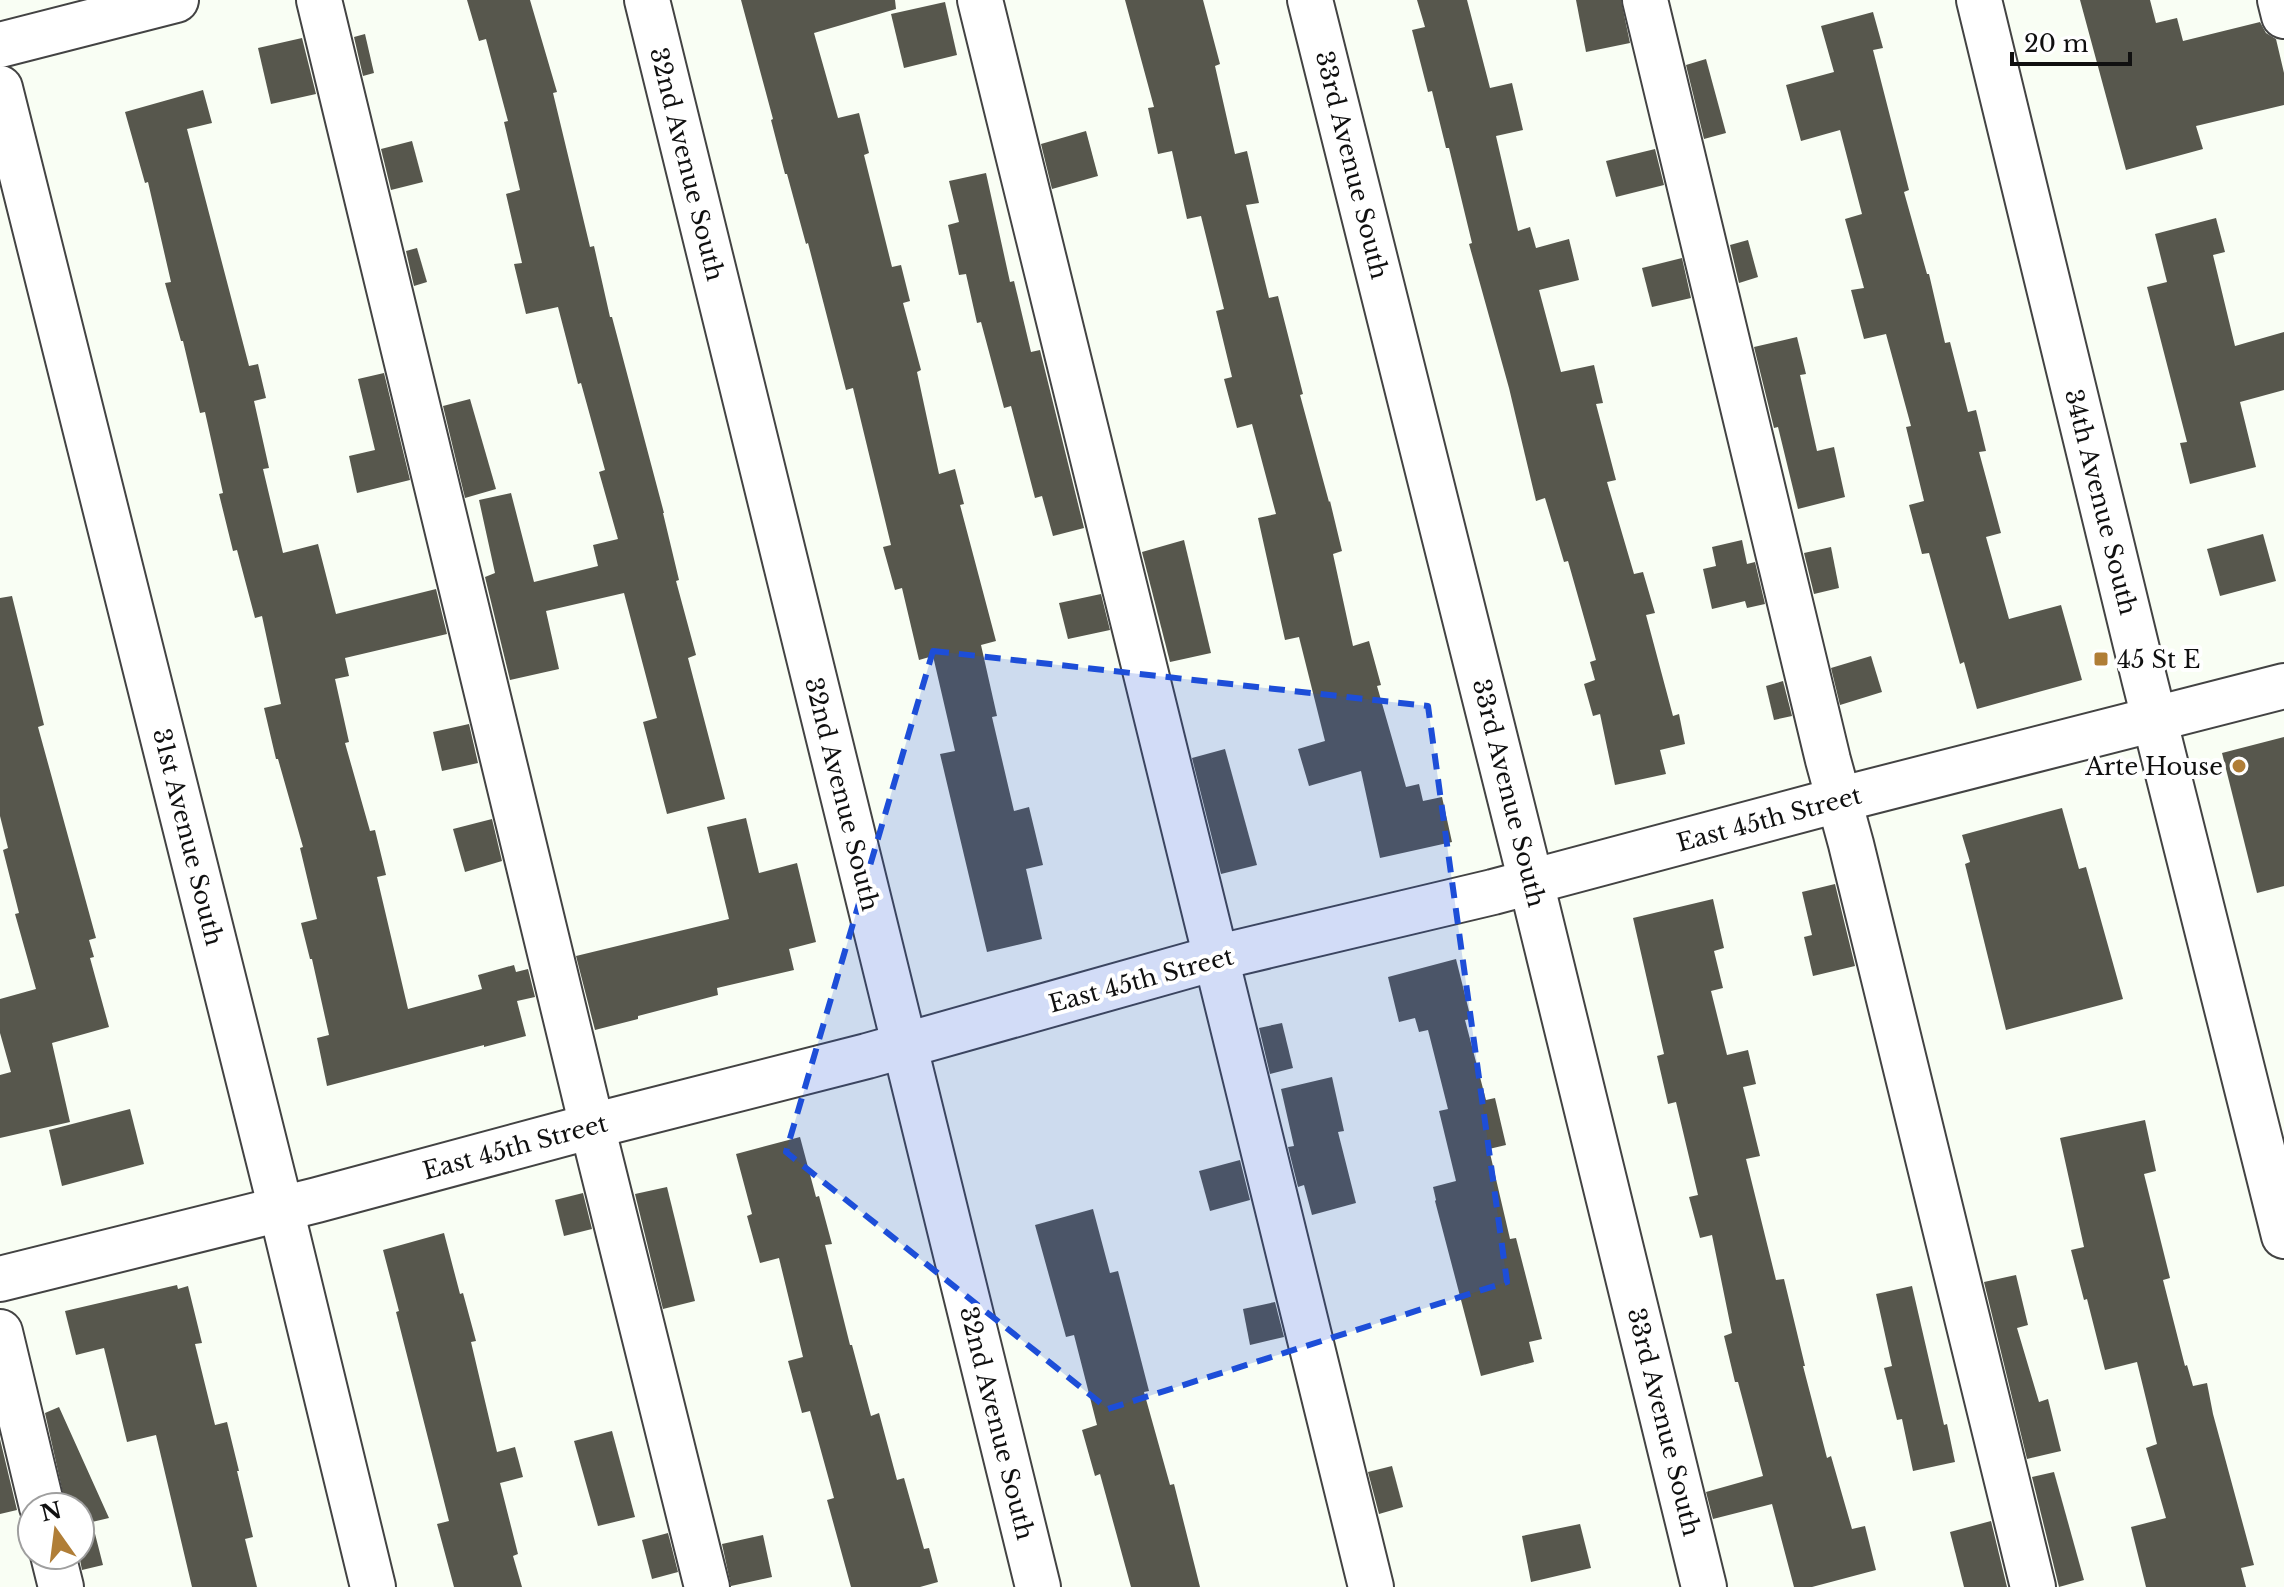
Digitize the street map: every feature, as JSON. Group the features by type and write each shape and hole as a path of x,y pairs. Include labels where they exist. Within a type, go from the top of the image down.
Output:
{"street":[{"path":"0,45 176,0"},
{"path":"319,0 707,1587"},
{"name":"32nd Avenue South","path":"647,0 1038,1587"},
{"path":"980,0 1371,1587"},
{"name":"33rd Avenue South","path":"1310,0 1704,1587"},
{"path":"1645,0 1838,800 2033,1587"},
{"name":"34th Avenue South","path":"1979,0 2284,1236"},
{"path":"2280,0 2284,16"},
{"name":"31st Avenue South","path":"0,88 373,1587"},
{"name":"East 45th Street","path":"0,1279 281,1209 903,1045 1215,958 1531,882 2284,686"},
{"path":"0,1332 38,1491"}],"highlighted area":[{"path":"933,651 1428,706 1507,1282 1108,1409 786,1152"}],"building":[{"path":"467,0 530,0 557,92 553,93 590,247 594,246 610,317 664,513 679,580 676,581 696,655 688,658 725,799 667,814 643,722 657,718 624,593 546,611 559,669 510,680 485,577 495,573 479,500 511,493 534,582 598,566 593,545 618,539 599,472 605,470 558,307 526,314 514,264 522,263 506,194 520,190 504,122 508,121 486,39 479,41"},
{"path":"741,0 895,0 896,9 814,33 838,118 859,113 869,153 864,155 892,267 901,265 910,301 903,303 921,370 917,372 939,474 955,469 964,504 960,505 996,641 981,645 997,716 992,717 1014,811 1029,807 1043,865 1026,869 1042,939 987,952 940,754 955,751 933,656 919,660 902,588 895,590 883,547 891,545 853,388 846,390 808,243 785,174"},
{"path":"1125,0 1203,0 1220,64 1215,66 1235,154 1247,151 1259,203 1246,205 1269,298 1278,296 1303,394 1300,395 1342,551 1333,554 1353,646 1369,641 1381,685 1377,686 1406,787 1419,784 1423,801 1442,797 1452,842 1380,858 1361,771 1309,786 1298,749 1325,741 1299,637 1285,640 1258,518 1276,514 1252,424 1237,428 1224,379 1232,377 1216,311 1224,309 1201,216 1187,219 1172,151 1158,154 1148,108 1154,107"},
{"path":"1417,0 1467,0 1490,88 1512,83 1523,130 1496,136 1518,231 1530,227 1536,248 1569,239 1579,280 1539,290 1561,372 1594,365 1603,403 1596,404 1616,480 1607,482 1634,574 1643,572 1655,613 1646,615 1673,716 1679,714 1685,744 1660,750 1666,774 1615,785 1600,714 1593,716 1584,684 1595,680 1590,662 1596,660 1568,561 1564,562 1545,498 1536,501 1469,244 1472,243 1449,148 1446,148 1432,91 1428,92 1412,30 1425,27"},
{"path":"1576,0 1621,0 1630,43 1586,52"},
{"path":"2080,0 2150,0 2156,23 2177,18 2183,41 2260,22 2266,33 2276,39 2284,73 2284,105 2196,126 2203,149 2126,170"},
{"path":"945,2 957,55 904,68 891,14"},
{"path":"1873,12 1883,48 1873,50 1909,190 1904,192 1929,274 1945,343 1950,342 1968,412 1976,410 1986,451 1979,452 2001,533 1986,537 2009,619 2061,605 2082,680 1977,709 1964,662 1960,664 1929,553 1922,554 1909,505 1924,501 1906,427 1911,426 1886,334 1864,339 1851,290 1864,288 1845,219 1862,214 1840,130 1801,141 1786,85 1834,72 1821,26"},
{"path":"365,34 374,73 363,76 354,37"},
{"path":"302,38 316,94 271,104 258,48"},
{"path":"1706,59 1726,133 1704,139 1686,65"},
{"path":"203,90 212,123 187,129 249,366 258,364 266,398 254,401 269,468 263,469 283,553 318,544 336,614 436,589 447,634 345,658 349,676 335,679 349,742 345,743 370,831 375,830 386,875 377,877 408,1009 482,989 478,975 514,965 516,972 528,969 535,997 517,1001 526,1036 327,1086 317,1038 329,1035 301,923 317,919 300,848 303,847 264,708 281,704 262,616 255,618 237,550 233,551 219,494 223,493 205,412 200,413 165,283 171,282 148,182 145,183 125,112"},
{"path":"1086,131 1098,176 1052,189 1041,144"},
{"path":"412,141 423,182 391,190 381,149"},
{"path":"1655,149 1664,185 1616,197 1606,161"},
{"path":"986,173 1010,282 1014,281 1031,352 1040,350 1084,528 1053,536 1042,496 1035,498 1011,406 1004,408 981,322 977,323 966,274 959,275 948,225 959,222 949,181"},
{"path":"2216,218 2225,252 2213,255 2235,346 2284,332 2284,390 2240,402 2256,467 2190,484 2180,443 2187,442 2147,287 2167,282 2155,234"},
{"path":"1748,240 1758,277 1739,283 1730,245"},
{"path":"417,248 427,282 414,286 406,251"},
{"path":"1682,258 1691,298 1652,307 1642,268"},
{"path":"1797,337 1806,374 1800,375 1817,451 1834,447 1845,497 1798,509 1754,347"},
{"path":"384,373 410,480 357,493 349,456 375,450 358,379"},
{"path":"470,399 496,489 465,498 443,406"},
{"path":"2263,534 2276,581 2220,596 2207,549"},
{"path":"1184,540 1211,653 1170,662 1142,552"},
{"path":"1742,540 1747,564 1755,562 1765,604 1747,608 1745,601 1712,609 1703,569 1716,566 1712,547"},
{"path":"1831,547 1839,588 1814,594 1804,553"},
{"path":"1101,594 1110,630 1068,639 1059,603"},
{"path":"12,596 44,725 38,727 96,938 89,940 94,957 90,958 109,1027 52,1043 70,1122 0,1138 0,1075 11,1072 0,1033 0,999 36,989 15,914 19,913 3,850 8,848 0,816 0,598"},
{"path":"1871,656 1882,692 1840,705 1831,668"},
{"path":"1783,681 1792,716 1774,720 1766,686"},
{"path":"469,724 478,763 442,771 433,732"},
{"path":"2284,737 2284,886 2257,893 2222,753"},
{"path":"1225,749 1257,865 1221,874 1192,758"},
{"path":"2062,808 2079,869 2086,867 2123,999 2006,1030 1965,864 1970,862 1962,835"},
{"path":"746,818 759,873 797,863 816,942 789,949 794,970 717,988 718,995 595,1030 576,956 729,919 707,827"},
{"path":"492,819 502,861 465,872 453,829"},
{"path":"1835,884 1855,966 1813,976 1804,937 1812,935 1802,892"},
{"path":"1713,899 1724,948 1714,951 1723,988 1711,991 1727,1055 1748,1050 1756,1084 1743,1087 1760,1156 1746,1159 1776,1280 1784,1279 1827,1458 1831,1456 1852,1529 1865,1526 1876,1570 1812,1587 1794,1587 1772,1504 1713,1519 1706,1492 1763,1476 1724,1336 1732,1333 1712,1235 1700,1238 1689,1197 1698,1195 1676,1102 1668,1104 1657,1056 1664,1054 1633,918"},
{"path":"1456,959 1471,1019 1465,1020 1486,1100 1495,1098 1506,1145 1489,1149 1510,1239 1516,1238 1542,1339 1529,1342 1534,1362 1481,1376 1433,1187 1456,1181 1439,1111 1448,1109 1428,1030 1419,1032 1415,1018 1399,1022 1388,977"},
{"path":"1282,1023 1293,1068 1270,1074 1259,1028"},
{"path":"1332,1077 1344,1131 1338,1132 1356,1203 1312,1215 1304,1185 1298,1187 1288,1147 1294,1146 1281,1089"},
{"path":"130,1109 144,1164 62,1186 49,1130"},
{"path":"2145,1120 2156,1171 2144,1174 2170,1278 2163,1280 2193,1386 2207,1383 2254,1565 2241,1568 2246,1587 2146,1587 2131,1527 2166,1518 2146,1448 2157,1444 2137,1362 2105,1370 2071,1250 2084,1247 2060,1138"},
{"path":"800,1137 832,1244 825,1245 871,1416 879,1413 897,1480 904,1478 924,1549 929,1548 938,1582 920,1587 851,1587 827,1500 834,1498 810,1411 802,1413 788,1361 803,1357 779,1258 760,1263 747,1216 752,1214 736,1154"},
{"path":"1240,1160 1250,1200 1210,1211 1199,1171"},
{"path":"667,1187 695,1301 663,1309 635,1194"},
{"path":"583,1193 592,1229 564,1236 555,1200"},
{"path":"1093,1209 1110,1273 1118,1271 1149,1391 1144,1392 1170,1485 1174,1484 1200,1587 1131,1587 1100,1474 1095,1476 1082,1430 1097,1425 1074,1335 1066,1337 1035,1225"},
{"path":"444,1233 476,1341 471,1342 497,1452 515,1447 523,1477 500,1483 518,1554 513,1556 522,1587 454,1587 437,1524 449,1521 383,1250"},
{"path":"2016,1275 2028,1325 2017,1328 2039,1402 2048,1399 2061,1451 2027,1459 1984,1282"},
{"path":"177,1285 178,1289 188,1286 202,1343 195,1344 215,1425 227,1422 253,1537 245,1539 257,1587 192,1587 156,1435 127,1442 104,1348 76,1355 65,1311"},
{"path":"1912,1286 1955,1462 1913,1471 1902,1419 1897,1420 1884,1368 1892,1366 1876,1294"},
{"path":"1275,1302 1284,1337 1250,1345 1243,1309"},
{"path":"59,1407 109,1518 96,1521 96,1491 62,1491 45,1413"},
{"path":"612,1431 635,1517 598,1526 574,1441"},
{"path":"0,1439 16,1510 0,1514"},
{"path":"1392,1466 1403,1507 1379,1514 1368,1472"},
{"path":"2054,1472 2084,1580 2059,1587 2032,1477"},
{"path":"1991,1521 2007,1587 1964,1587 1950,1532"},
{"path":"1580,1524 1591,1568 1531,1582 1522,1536"},
{"path":"668,1533 678,1572 652,1579 642,1540"},
{"path":"763,1535 772,1577 731,1586 722,1544"},
{"path":"96,1538 103,1565 96,1567"}],"place":[{"name":"45 St E","path":"2101,659"},
{"name":"Arte House","path":"2239,766"}]}
